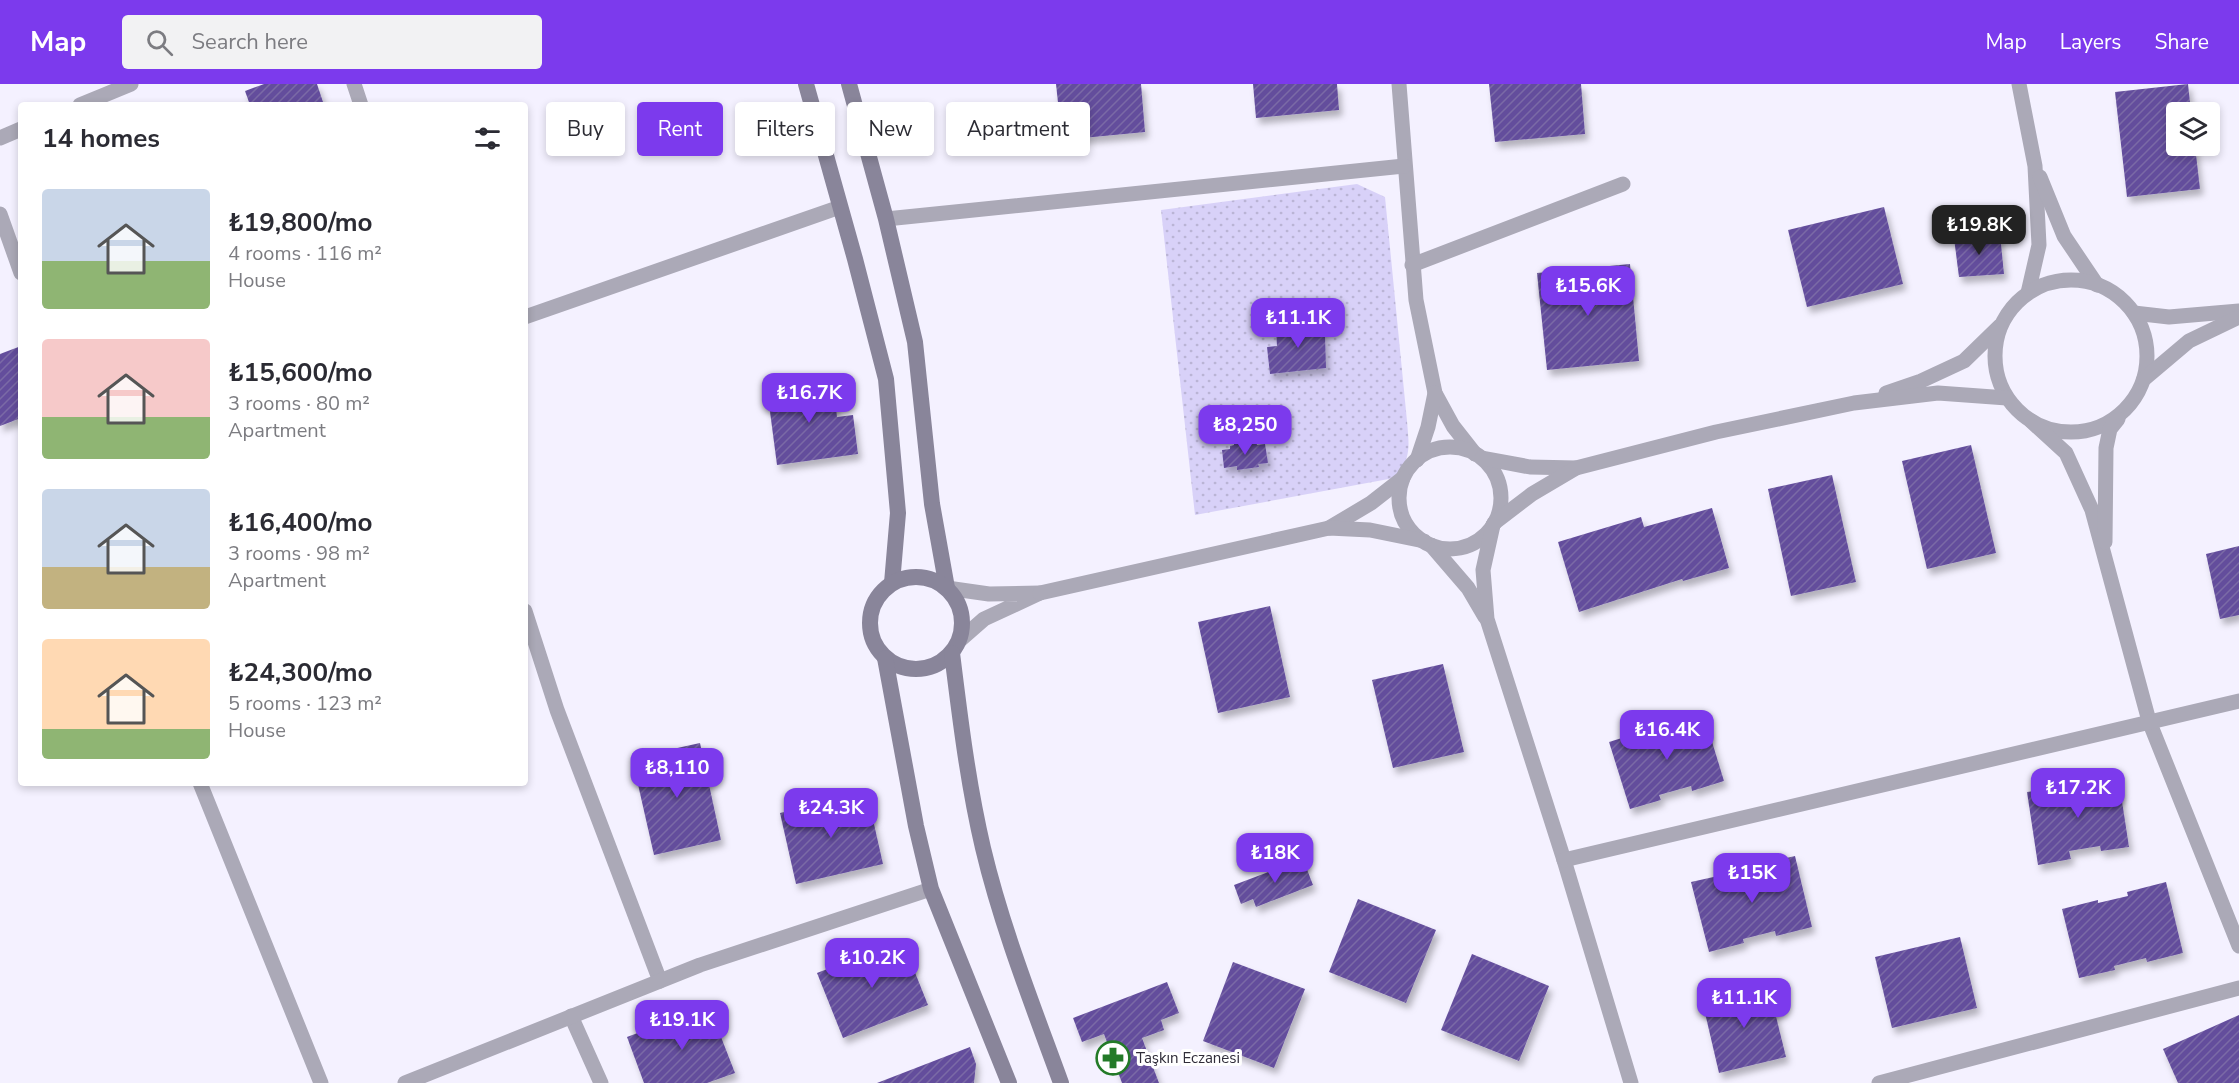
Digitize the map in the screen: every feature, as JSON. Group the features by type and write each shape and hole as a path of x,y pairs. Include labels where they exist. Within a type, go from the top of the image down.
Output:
{"main road":[{"path":"806,84 886,379 898,513 892,583"},
{"path":"849,84 886,219 915,342 932,504 947,588"},
{"path":"956,647 941,663 927,668 912,669 898,666 885,658 876,647 871,634 870,620 873,606 880,593 892,583 906,578 920,577 934,580 947,588 956,599 962,612 963,626 956,647 965,752 983,847 1018,965 1061,1083"},
{"path":"885,658 916,826 931,889 1009,1083"}],"street":[{"path":"87,102 131,84"},
{"path":"354,84 360,102"},
{"path":"1399,84 1412,266 1416,300 1434,393 1453,426 1478,456 1490,466 1498,479 1501,496 1499,513 1493,524 1483,570 1487,619 1564,860 1631,1083"},
{"path":"2019,84 2036,166 2039,245 2028,293"},
{"path":"0,138 18,130"},
{"path":"886,219 1404,166"},
{"path":"2036,166 2064,236 2097,285"},
{"path":"1412,266 1623,184"},
{"path":"528,316 840,207"},
{"path":"0,214 18,265"},
{"path":"1854,403 1920,381 1964,361 2002,324 2013,307 2028,293 2047,284 2068,280 2097,285 2122,299 2134,313 2143,330 2147,350 2147,370 2139,392 2110,429 2106,448 2105,560"},
{"path":"2134,313 2169,317 2239,311"},
{"path":"2144,378 2189,340 2239,317"},
{"path":"2002,324 1995,346 1996,369 2007,398 2015,409 2066,453 2092,510 2149,722 2239,946"},
{"path":"1417,460 1428,427 1434,393"},
{"path":"1329,528 1371,503 1403,478 1424,454 1438,448 1452,447 1467,450 1478,456 1530,467 1576,468 1716,432 1854,403 1938,393 2007,398"},
{"path":"2031,422 2055,431 2080,432 2105,425 2121,413"},
{"path":"947,588 988,594 1040,593 1329,528 1370,530 1445,549 1462,548 1478,541 1493,524 1532,494 1576,468"},
{"path":"1403,478 1399,503 1404,520 1413,534 1428,543 1468,588 1487,619"},
{"path":"956,647 984,619 1040,593"},
{"path":"528,620 557,710 660,981"},
{"path":"1564,860 2239,701"},
{"path":"201,786 321,1083"},
{"path":"405,1083 700,965 931,889"},
{"path":"1879,1083 2239,988"},
{"path":"571,1017 601,1083"}],"shaded area":[{"path":"1357,184 1385,197 1408,438 1407,458 1394,478 1195,515 1161,210"}],"building":[{"path":"264,84 317,84 323,102 249,102 245,91"},
{"path":"1056,84 1141,84 1145,132 1090,137 1090,102 1058,102"},
{"path":"1253,84 1337,84 1339,110 1256,118"},
{"path":"1489,84 1581,84 1585,134 1495,142"},
{"path":"2188,84 2190,102 2166,102 2166,156 2196,156 2200,189 2127,197 2115,92"},
{"path":"1884,207 1903,284 1807,307 1788,230"},
{"path":"2000,234 2004,274 1959,277 1954,238"},
{"path":"1630,264 1639,361 1547,370 1537,273"},
{"path":"1311,323 1311,325 1321,324 1322,336 1325,335 1326,368 1270,374 1267,347 1277,346 1276,329 1287,328 1287,325"},
{"path":"18,347 18,419 0,426 0,354"},
{"path":"833,381 837,417 853,415 858,454 777,465 767,389"},
{"path":"1256,441 1257,445 1265,444 1268,463 1258,464 1259,467 1237,470 1237,466 1224,468 1222,450 1230,449 1234,443"},
{"path":"1971,445 1996,553 1927,569 1902,461"},
{"path":"1832,475 1856,582 1791,596 1768,489"},
{"path":"1712,508 1729,568 1683,581 1682,579 1579,612 1558,542 1641,517 1644,527"},
{"path":"2239,546 2239,615 2220,619 2206,554"},
{"path":"1270,606 1290,697 1218,713 1198,622"},
{"path":"1443,664 1464,752 1393,768 1372,680"},
{"path":"1703,712 1724,781 1692,791 1691,786 1659,795 1661,800 1630,809 1609,742 1641,732 1643,738 1674,729 1671,722"},
{"path":"700,743 721,840 654,855 632,758"},
{"path":"2118,775 2129,847 2101,851 2100,846 2069,851 2071,859 2038,865 2027,792 2055,788 2056,792 2084,788 2082,781"},
{"path":"867,793 883,864 796,884 780,813"},
{"path":"1795,856 1812,927 1776,936 1775,931 1743,939 1744,943 1709,952 1691,882 1757,869 1756,865"},
{"path":"1303,859 1313,885 1256,907 1253,899 1241,904 1234,885"},
{"path":"2166,882 2183,953 2147,962 2146,958 2114,966 2115,970 2079,978 2062,909 2098,900 2098,903 2128,896 2127,892"},
{"path":"1358,899 1436,930 1406,1003 1329,972"},
{"path":"1960,937 1977,1008 1892,1028 1875,957"},
{"path":"902,940 928,1005 843,1038 817,973"},
{"path":"1472,954 1549,986 1519,1061 1441,1030"},
{"path":"1233,962 1305,989 1274,1068 1203,1041"},
{"path":"1167,982 1179,1013 1161,1020 1164,1030 1142,1038 1159,1083 1122,1083 1104,1034 1082,1042 1073,1018"},
{"path":"1768,984 1786,1057 1719,1073 1702,1000"},
{"path":"709,1006 735,1073 707,1083 644,1083 627,1037"},
{"path":"2239,1015 2239,1083 2178,1083 2163,1049"},
{"path":"970,1047 976,1064 974,1083 877,1083"}],"place":[{"name":"Taşkın Eczanesi","path":"1113,1058"}]}
